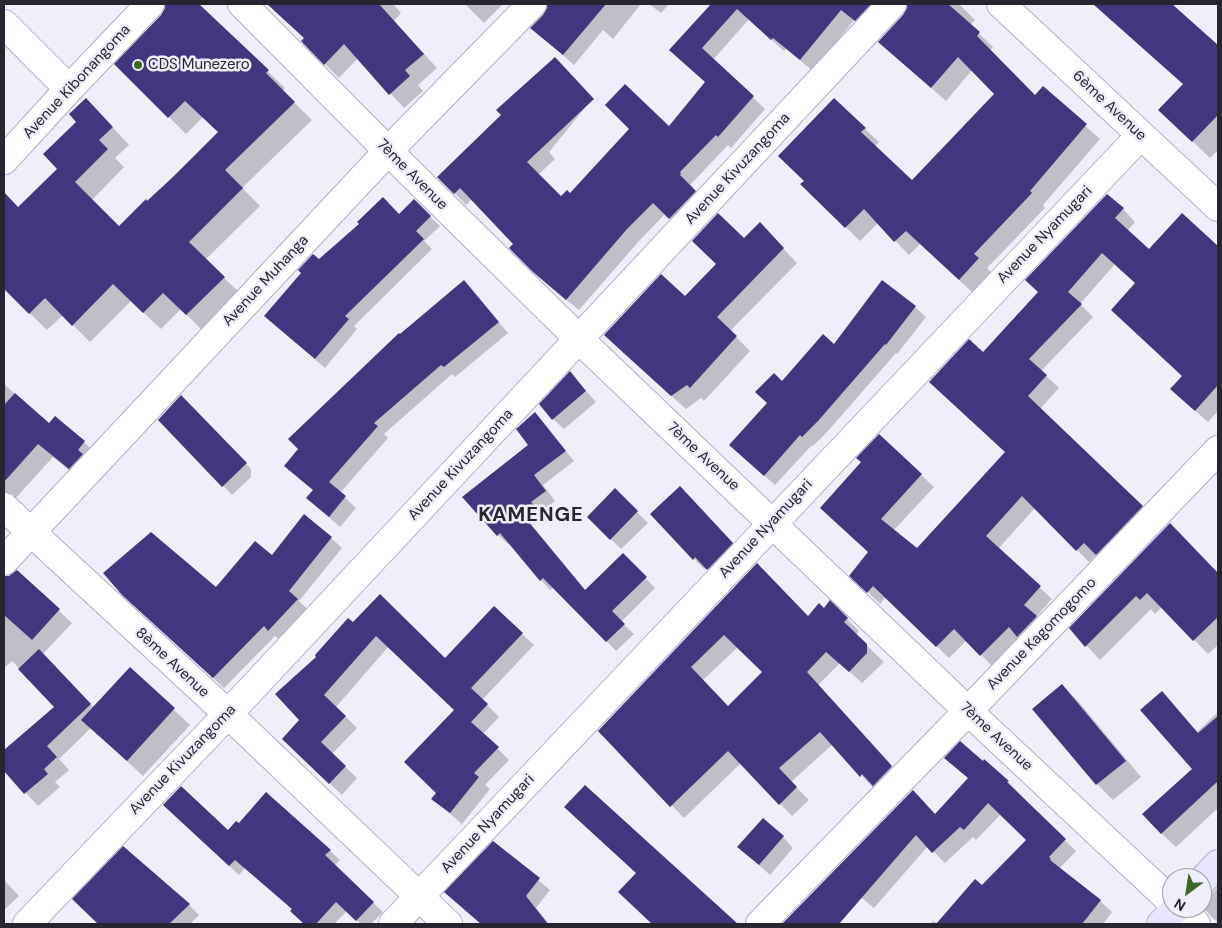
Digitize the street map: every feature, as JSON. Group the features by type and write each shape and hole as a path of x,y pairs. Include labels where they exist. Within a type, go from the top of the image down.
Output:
{"street":[{"name":"Avenue Kibonangoma","path":"4,160 150,4"},
{"name":"7ème Avenue","path":"242,4 579,340 968,711 1162,893"},
{"name":"Avenue Muhanga","path":"4,561 388,151 532,4"},
{"name":"Avenue Kivuzangoma","path":"27,924 228,714 892,4"},
{"name":"6ème Avenue","path":"1001,4 1218,207"},
{"path":"4,24 69,89"},
{"name":"Avenue Nyamugari","path":"393,924 772,522 1141,135"},
{"name":"Avenue Kagomogomo","path":"760,924 968,711 1218,450"},
{"name":"8ème Avenue","path":"4,507 228,714 448,924"}],"building":[{"path":"165,4 199,4 269,70 266,73 295,102 225,170 243,188 189,242 225,277 186,315 163,293 143,313 113,284 72,326 45,298 29,314 4,289 4,192 18,207 57,169 43,154 76,122 69,114 86,98 113,127 99,140 108,149 75,182 119,226 146,199 147,201 173,177 218,132 185,101 168,118 114,64 161,15"},
{"path":"267,4 379,4 424,54 405,70 410,76 389,95 344,44 324,65 301,41 304,38"},
{"path":"547,4 606,4 563,55 530,28 543,15"},
{"path":"711,4 871,4 855,21 841,10 800,60 773,38 771,40 737,9 702,48 754,96 718,137 716,135 680,172 680,175 696,191 669,219 653,203 627,229 566,300 533,272 509,248 513,244 460,188 454,194 437,177 501,115 496,110 555,57 594,99 527,162 561,196 567,190 570,193 629,129 605,105 625,84 669,126 705,82 669,50"},
{"path":"907,4 948,4 980,32 977,36 1035,95 1043,86 1087,124 1030,191 1032,193 974,254 979,258 959,280 906,231 894,242 864,209 845,228 800,184 804,181 778,156 834,98 866,128 861,132 912,180 994,94 958,57 931,88 878,42 903,15"},
{"path":"1093,4 1172,4 1218,45 1218,115 1192,142 1158,110 1183,84"},
{"path":"1107,194 1124,208 1115,218 1149,249 1182,213 1218,246 1218,385 1195,411 1170,389 1182,376 1111,310 1135,283 1102,253 1068,292 1082,304 1029,359 1047,375 1028,396 1143,506 1096,555 1084,543 1076,551 1022,496 986,536 1041,586 1024,605 1037,616 1017,637 1009,627 980,656 954,629 936,647 873,586 867,593 849,576 868,552 820,508 861,462 856,458 879,434 922,474 881,519 917,548 1005,452 929,382 969,339 983,352 1038,292 1025,280"},
{"path":"383,197 399,214 414,199 431,216 416,231 424,239 345,316 349,319 315,359 264,316 301,273 298,270 313,254 319,259 359,224 357,222"},
{"path":"718,213 744,238 760,222 784,248 717,317 737,336 690,388 687,385 671,396 604,335 661,274 685,296 716,264 692,241"},
{"path":"464,280 499,322 444,367 441,365 374,423 378,426 329,482 346,496 329,517 306,498 313,490 284,466 298,449 288,439 399,333"},
{"path":"882,280 916,306 886,345 818,421 802,437 800,435 764,476 729,445 767,403 755,392 774,373 782,381 823,334 834,344"},
{"path":"570,371 586,391 552,420 539,404"},
{"path":"15,393 49,423 55,416 85,441 78,450 83,454 69,469 38,444 4,482 4,405"},
{"path":"181,395 247,463 222,487 158,420"},
{"path":"535,412 566,451 534,475 546,491 531,502 534,505 522,514 585,590 623,553 647,577 612,611 625,624 606,642 543,578 540,581 500,533 497,536 462,497 528,445 516,429"},
{"path":"680,486 733,543 707,570 695,557 693,560 650,514"},
{"path":"615,488 638,511 610,540 587,517"},
{"path":"304,514 332,537 289,591 298,599 268,631 264,626 213,678 122,595 103,573 151,532 216,587 255,541 272,555"},
{"path":"1170,523 1218,573 1218,617 1193,641 1147,593 1140,600 1136,596 1085,647 1069,628"},
{"path":"757,563 808,616 819,603 824,608 830,600 848,618 844,622 867,644 867,653 849,672 826,652 807,672 892,766 873,786 862,774 860,777 820,732 779,768 797,787 779,805 728,751 670,807 598,731","holes":["724,635 762,672 728,706 691,667"]},
{"path":"17,570 60,609 32,640 4,615 4,576 9,576"},
{"path":"380,594 445,658 494,606 523,633 471,688 488,704 471,722 499,747 474,773 479,777 450,813 431,799 436,793 404,762 454,710 376,636 324,695 346,716 321,742 346,766 329,784 282,739 299,720 275,694 316,657 315,655 348,618 353,622"},
{"path":"39,649 91,704 47,746 57,757 44,769 48,774 24,794 4,771 4,750 54,707 18,669"},
{"path":"130,667 175,708 127,761 81,720"},
{"path":"1062,684 1126,761 1096,785 1032,709"},
{"path":"1162,691 1198,733 1218,716 1218,781 1161,834 1142,814 1192,769 1140,710"},
{"path":"960,741 1009,781 1007,782 1066,839 1049,857 1050,860 1101,900 1082,924 936,924 975,879 982,885 1026,840 988,803 964,830 960,827 932,853 916,835 839,924 782,924 913,790 935,814 968,778 944,758"},
{"path":"585,785 738,924 652,924 618,892 636,873 564,807"},
{"path":"181,786 228,830 236,821 239,823 266,792 331,850 325,855 374,902 356,921 336,902 316,924 304,924 290,911 292,909 235,860 229,866 163,805"},
{"path":"763,818 784,836 759,865 737,847"},
{"path":"493,841 540,878 526,896 548,924 481,924 444,892"},
{"path":"123,846 190,904 169,924 98,924 72,899"}],"place":[{"name":"CDS Munezero","path":"138,65"}],"district":[{"name":"KAMENGE","path":"531,516"}]}
